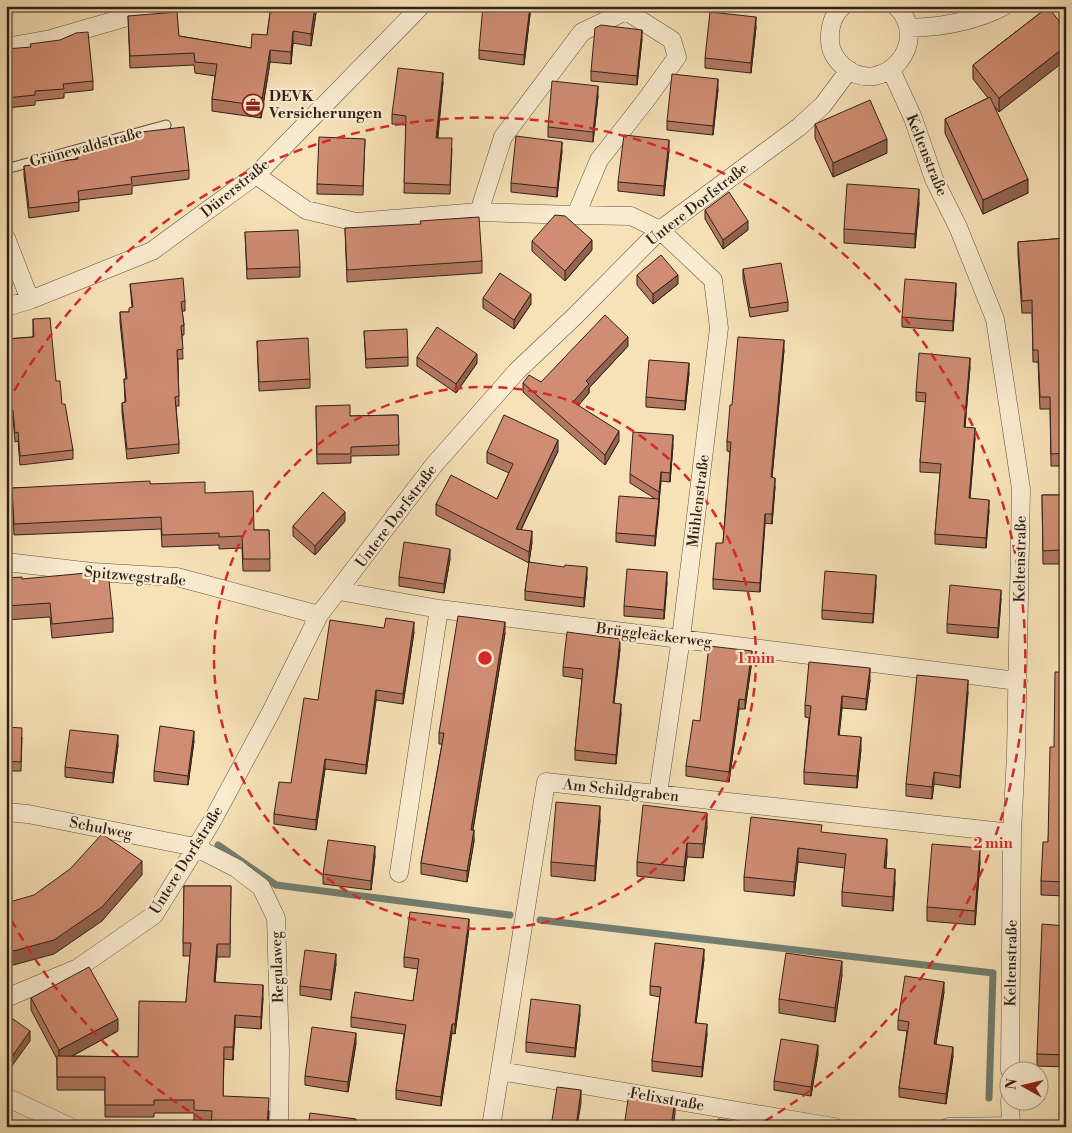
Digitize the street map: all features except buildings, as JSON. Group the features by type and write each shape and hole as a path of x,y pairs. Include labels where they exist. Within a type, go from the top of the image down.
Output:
{"street":[{"path":"6,47 51,39 166,6"},
{"name":"Dürerstraße","path":"6,306 30,300 152,250 256,175 421,6"},
{"path":"838,8 831,24 830,46 838,61 848,70 868,76 891,70 903,57 909,44 909,28 896,6"},
{"path":"909,28 940,27 988,15 1004,6"},
{"path":"479,212 503,137 582,32 626,12 672,40 677,57 599,160 576,214"},
{"name":"Untere Dorfstraße","path":"6,998 78,968 154,915 195,847 271,712 319,615 434,465 517,371 576,316 660,230 799,127 823,105 848,70"},
{"name":"Keltenstraße","path":"891,70 913,118 934,179 958,227 995,319 1021,489 1018,681 1012,833 1010,1060"},
{"name":"Mühlenstraße","path":"256,175 306,210 356,222 479,212 631,216 660,230 713,280 719,328 681,638 658,794"},
{"path":"6,238 30,300"},
{"name":"Spitzwegstraße","path":"6,562 92,572 177,577 319,615"},
{"name":"Brüggleäckerweg","path":"339,591 439,609 1018,681"},
{"path":"399,873 439,609"},
{"name":"Am Schildgraben","path":"492,1127 546,782 1012,833"},
{"name":"Schulweg","path":"6,812 28,814 195,847"},
{"name":"Regulaweg","path":"195,847 236,868 261,887 276,918 280,1052 279,1127"},
{"name":"Felixstraße","path":"500,1071 834,1127"},
{"path":"6,1096 70,1127"},
{"path":"948,1127 1011,1126 1010,1110"}],"lane":[{"name":"Grünewaldstraße","path":"6,169 166,125"}],"waterway":[{"path":"218,845 276,885 510,915"},
{"path":"540,920 993,973 989,1098"},
{"path":"6,1124 11,1127"}],"place":[{"name":"DEVK Versicherungen","path":"253,105"}]}
